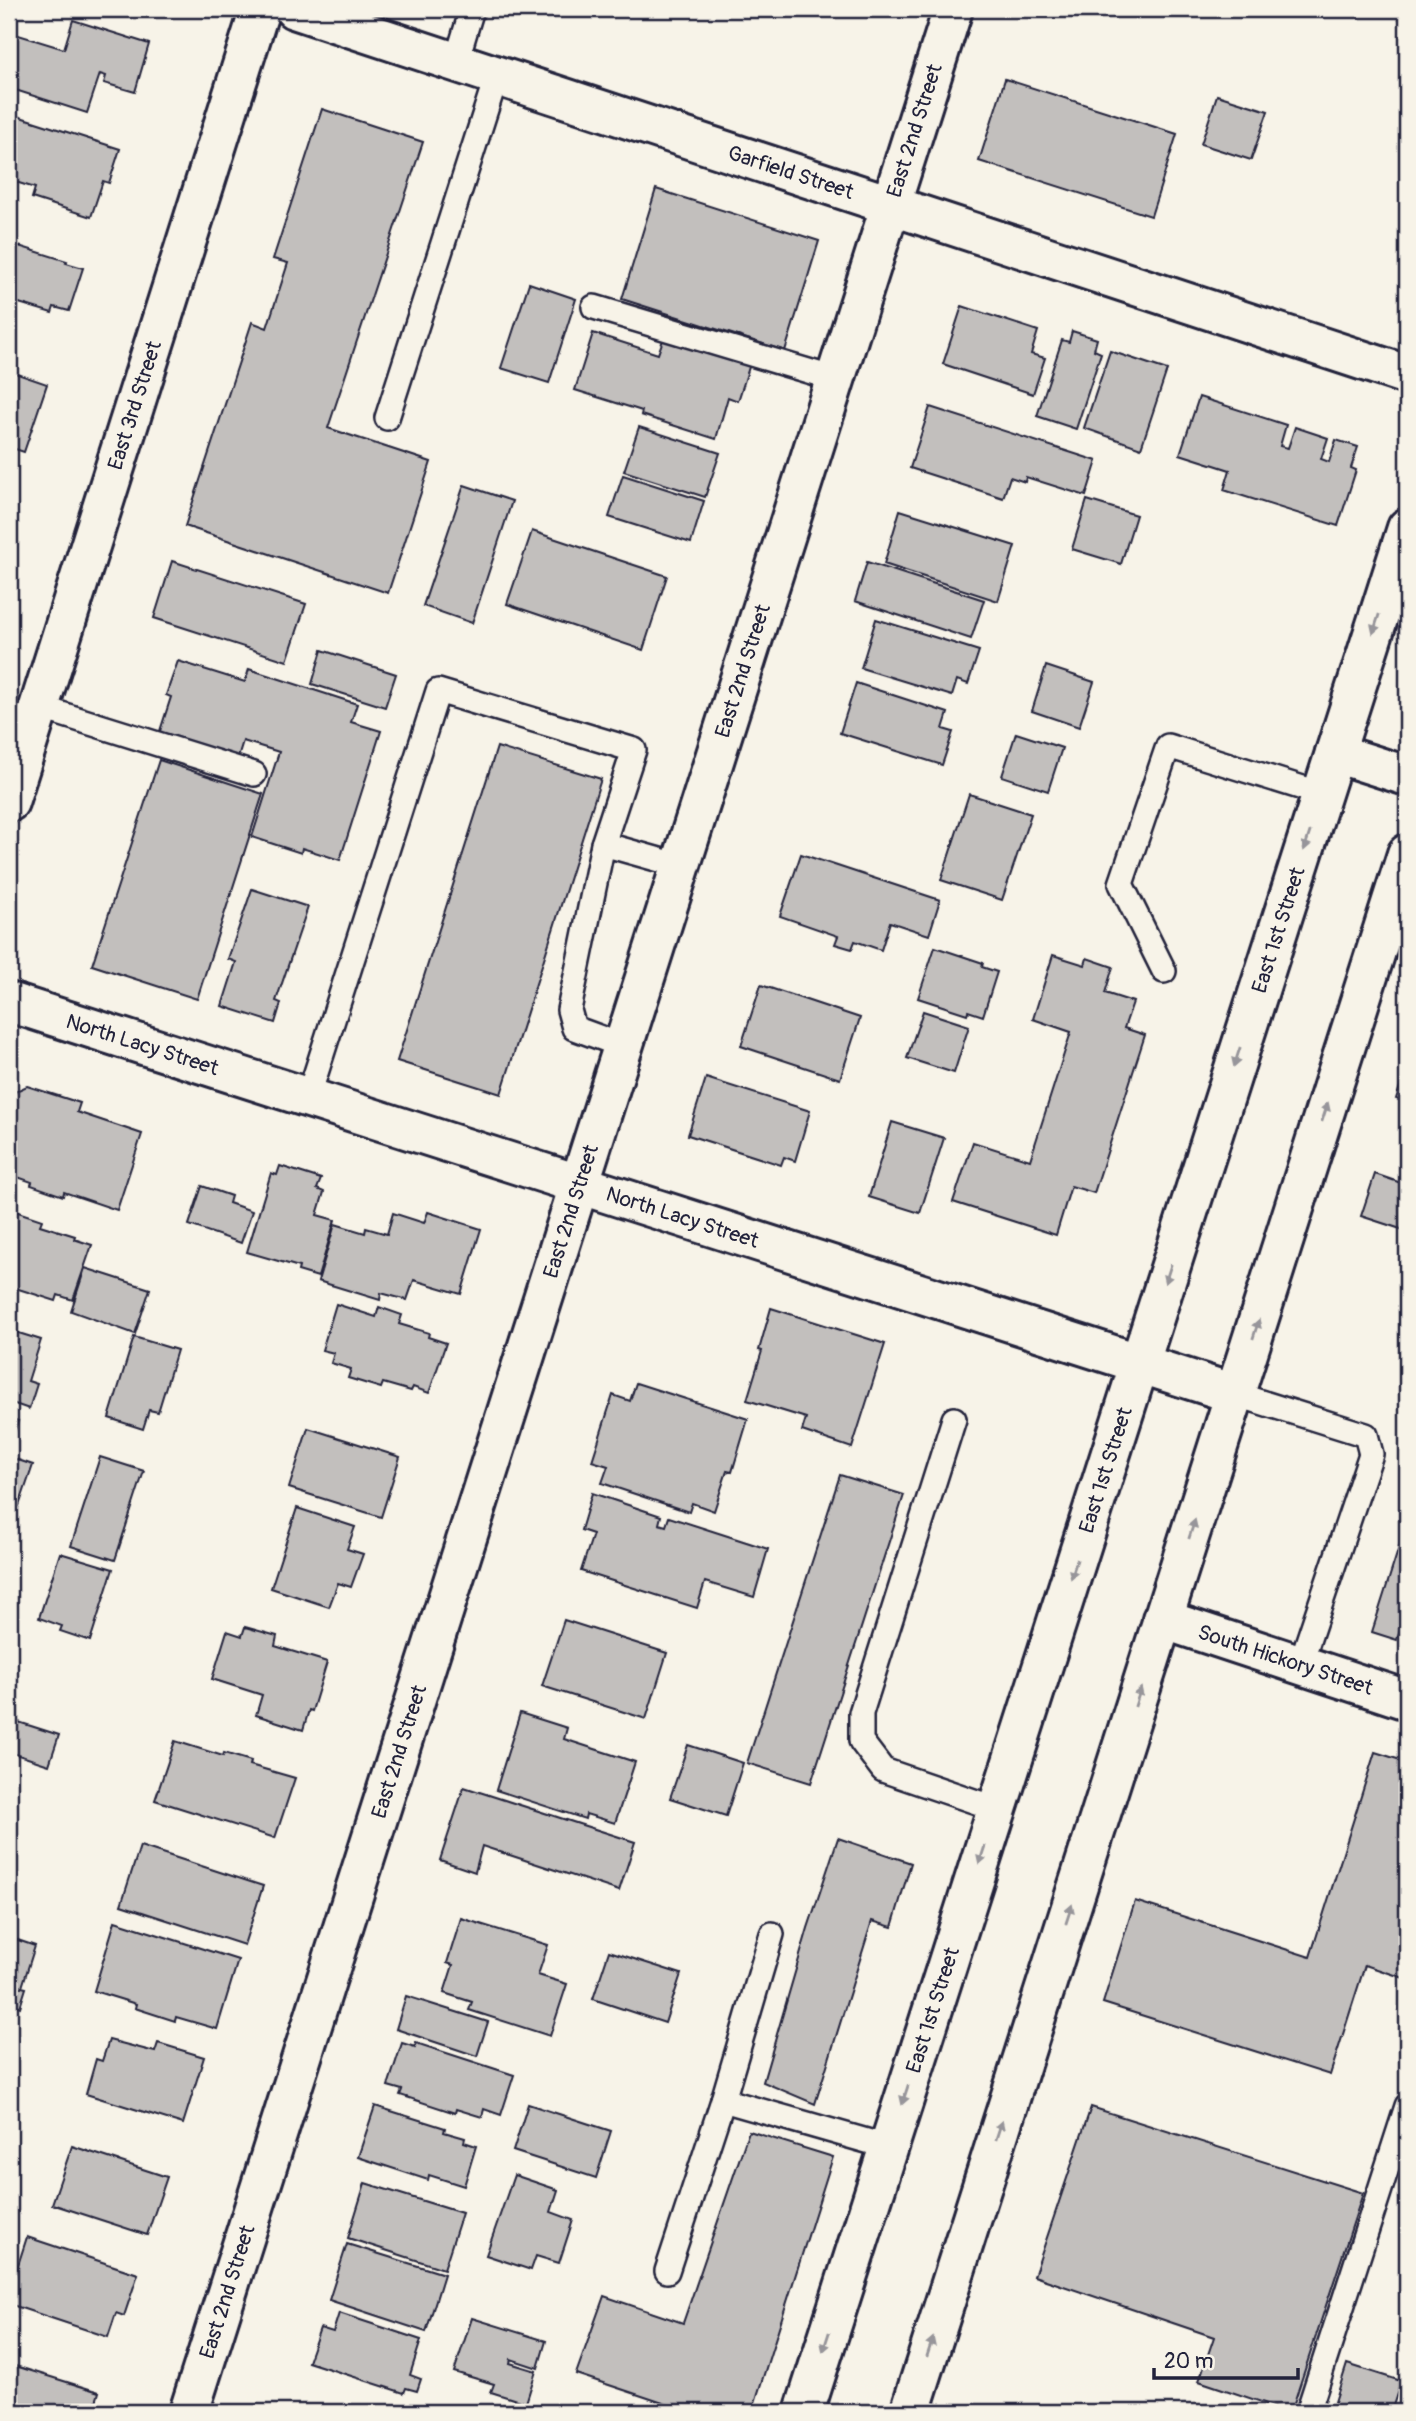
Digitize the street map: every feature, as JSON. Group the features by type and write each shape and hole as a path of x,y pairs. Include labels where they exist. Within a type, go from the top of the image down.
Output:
{"street":[{"name":"East 3rd Street","path":"9,802 260,9"},
{"name":"Garfield Street","path":"294,9 1407,375"},
{"name":"East 2nd Street","path":"190,2412 953,9"},
{"name":"East 1st Street","path":"810,2411 888,2147 1407,528"},
{"path":"1335,752 1407,776"},
{"path":"910,2412 1407,854"},
{"name":"North Lacy Street","path":"9,1002 1235,1394"},
{"name":"South Hickory Street","path":"1163,1619 1407,1700"}],"lane":[{"path":"456,62 472,9"},
{"path":"387,418 497,75"},
{"path":"594,307 835,379"},
{"path":"308,1098 438,691 634,750 603,844 569,1010 574,1028 623,1046"},
{"path":"39,707 254,774"},
{"path":"1164,971 1121,884 1168,746 1322,794"},
{"path":"603,844 681,866"},
{"path":"1235,1394 1366,1435 1371,1454 1300,1665"},
{"path":"954,1419 861,1713 861,1741 883,1770 997,1809"},
{"path":"667,2271 723,2100 772,1934"},
{"path":"723,2100 888,2147"},
{"path":"1308,2412 1407,2106"}],"building":[{"path":"73,20 149,44 135,92 104,83 106,76 100,74 87,113 9,88 9,32 64,49"},
{"path":"1005,79 1177,134 1151,216 979,161"},
{"path":"1217,95 1268,111 1251,160 1201,144"},
{"path":"9,106 16,108 14,115 120,149 109,183 103,181 91,217 32,198 35,188 9,180"},
{"path":"322,109 423,142 328,428 431,462 388,593 185,526 252,322 267,328 288,263 273,259"},
{"path":"656,189 819,241 785,351 622,299"},
{"path":"9,243 83,268 69,311 54,307 52,313 9,300"},
{"path":"529,283 576,299 549,383 501,368"},
{"path":"962,306 1038,331 1031,354 1045,358 1033,394 943,364"},
{"path":"1072,331 1097,339 1094,350 1101,353 1076,429 1037,416 1062,340 1069,342"},
{"path":"593,333 658,354 664,337 750,364 738,401 728,397 716,439 641,415 642,411 575,390"},
{"path":"1110,351 1167,370 1141,448 1084,428"},
{"path":"9,371 47,384 24,452 9,447"},
{"path":"1199,397 1286,425 1280,446 1288,448 1295,427 1328,438 1321,459 1329,462 1336,440 1358,447 1351,468 1356,470 1338,526 1224,490 1230,470 1180,454"},
{"path":"930,407 1097,461 1086,496 1026,477 1025,482 1010,477 1003,498 910,468"},
{"path":"639,427 720,453 705,497 624,471"},
{"path":"623,475 704,501 691,543 609,517"},
{"path":"464,485 512,501 472,623 423,606"},
{"path":"1087,500 1136,515 1121,564 1072,549"},
{"path":"900,510 1015,546 998,601 884,564"},
{"path":"532,531 667,576 643,650 507,604"},
{"path":"172,561 306,604 287,661 154,618"},
{"path":"867,562 984,600 971,639 855,601"},
{"path":"876,619 979,651 968,684 957,680 952,696 861,668"},
{"path":"322,650 396,674 385,707 312,684"},
{"path":"178,661 245,682 249,669 357,704 351,722 381,731 340,860 302,848 301,853 252,837 279,752 243,741 237,760 159,734 171,697 166,695"},
{"path":"1046,666 1094,682 1079,727 1032,711"},
{"path":"856,683 948,713 943,729 953,732 942,765 840,733"},
{"path":"1016,733 1062,748 1048,791 1002,776"},
{"path":"497,747 601,779 501,1094 397,1061"},
{"path":"159,760 263,794 197,999 92,965"},
{"path":"969,794 1031,814 1002,900 941,880"},
{"path":"801,854 940,900 929,935 890,922 881,950 855,941 852,949 835,944 838,936 780,916"},
{"path":"252,889 308,907 276,1001 281,1003 275,1023 222,1006 236,962 228,959"},
{"path":"935,947 983,963 982,967 997,972 983,1016 968,1011 967,1014 918,998"},
{"path":"1053,955 1085,965 1087,958 1113,967 1105,993 1133,1002 1124,1028 1145,1035 1094,1193 1071,1186 1056,1235 953,1202 973,1142 1030,1160 1071,1032 1033,1019"},
{"path":"761,985 860,1018 840,1079 741,1046"},
{"path":"923,1011 969,1026 954,1073 907,1058"},
{"path":"1407,1065 1407,1103 1396,1099"},
{"path":"706,1078 810,1111 795,1161 784,1157 781,1165 688,1135"},
{"path":"27,1086 80,1103 77,1112 142,1134 117,1210 64,1192 63,1196 9,1174 9,1105 16,1091"},
{"path":"892,1122 944,1138 920,1213 869,1197"},
{"path":"280,1166 321,1179 317,1189 324,1192 317,1215 335,1220 318,1277 298,1271 299,1267 247,1252 271,1173 277,1175"},
{"path":"1375,1174 1407,1185 1407,1231 1361,1216"},
{"path":"202,1186 231,1196 229,1203 252,1211 241,1243 189,1225"},
{"path":"9,1209 42,1220 40,1225 75,1236 74,1239 92,1245 73,1300 58,1295 56,1301 9,1286"},
{"path":"428,1212 481,1229 461,1294 414,1280 407,1300 381,1293 380,1300 318,1281 335,1224 365,1233 366,1228 387,1234 393,1213 424,1223"},
{"path":"85,1268 150,1289 135,1334 71,1311"},
{"path":"336,1304 376,1317 379,1307 402,1315 399,1324 429,1333 428,1337 446,1343 429,1393 413,1387 411,1391 383,1383 381,1388 348,1378 351,1369 331,1363 334,1353 322,1350"},
{"path":"771,1308 885,1344 852,1448 802,1431 806,1418 747,1400 762,1351 759,1350"},
{"path":"9,1330 41,1340 28,1381 37,1384 29,1409 9,1402"},
{"path":"134,1337 177,1350 158,1412 149,1410 143,1429 109,1418"},
{"path":"636,1383 748,1419 732,1472 727,1471 714,1511 692,1503 689,1512 602,1483 608,1466 592,1461 613,1395 630,1401"},
{"path":"9,1418 18,1421 9,1448"},
{"path":"308,1428 400,1457 381,1517 289,1488"},
{"path":"9,1457 33,1465 19,1506 9,1502"},
{"path":"100,1457 144,1471 115,1560 71,1546"},
{"path":"840,1475 904,1495 811,1783 747,1763"},
{"path":"592,1493 661,1516 659,1524 666,1526 669,1517 768,1549 754,1597 705,1582 697,1608 581,1571 593,1534 581,1530"},
{"path":"297,1508 355,1527 347,1549 363,1554 351,1587 338,1583 329,1607 271,1588"},
{"path":"1407,1522 1407,1607 1397,1640 1372,1632"},
{"path":"60,1553 113,1569 90,1641 60,1631 62,1626 39,1618"},
{"path":"564,1620 667,1653 646,1719 542,1686"},
{"path":"245,1627 277,1636 275,1646 327,1662 312,1711 309,1710 303,1730 256,1715 262,1695 212,1679 227,1631 242,1636"},
{"path":"520,1713 567,1728 564,1739 635,1762 615,1823 586,1814 585,1819 496,1790"},
{"path":"9,1719 59,1735 49,1765 9,1752"},
{"path":"175,1741 223,1756 224,1753 251,1761 250,1765 295,1778 275,1838 155,1800"},
{"path":"688,1745 743,1763 726,1816 670,1798"},
{"path":"1375,1752 1407,1762 1407,1979 1365,1965 1330,2075 1103,2003 1135,1901 1310,1957"},
{"path":"464,1787 635,1842 619,1891 482,1846 475,1872 440,1860"},
{"path":"838,1838 911,1863 892,1927 872,1921 815,2104 763,2082 808,1928"},
{"path":"140,1846 263,1886 244,1945 121,1905"},
{"path":"461,1918 548,1945 538,1975 567,1984 550,2036 469,2010 472,2002 444,1993 453,1965 447,1963"},
{"path":"115,1921 238,1960 217,2029 176,2017 175,2021 135,2008 136,2004 94,1991"},
{"path":"9,1937 35,1946 22,1987 26,1988 20,2007 9,2003"},
{"path":"609,1951 681,1974 665,2023 593,1999"},
{"path":"406,1996 488,2022 477,2056 396,2029"},
{"path":"109,2040 155,2052 158,2043 204,2057 183,2124 86,2094 96,2059 102,2061"},
{"path":"402,2043 415,2047 416,2043 514,2075 501,2115 484,2109 482,2117 456,2109 455,2113 400,2095 402,2090 388,2086"},
{"path":"528,2104 611,2131 596,2178 513,2151"},
{"path":"375,2106 445,2128 444,2132 465,2138 464,2142 476,2146 464,2186 429,2175 428,2180 358,2157"},
{"path":"1091,2107 1363,2193 1291,2412 1199,2381 1214,2337 1034,2276"},
{"path":"749,2131 833,2157 752,2412 690,2412 576,2374 604,2296 683,2323"},
{"path":"72,2146 167,2177 147,2235 52,2204"},
{"path":"514,2175 558,2190 551,2212 573,2220 559,2263 536,2256 531,2270 486,2255"},
{"path":"365,2183 462,2213 444,2269 348,2238"},
{"path":"27,2237 138,2274 124,2316 116,2313 108,2337 9,2304 9,2293"},
{"path":"347,2244 444,2274 426,2332 329,2300"},
{"path":"1407,2301 1407,2324 1400,2322"},
{"path":"339,2313 421,2340 410,2375 421,2379 417,2391 406,2388 404,2393 308,2362 320,2328 333,2332"},
{"path":"472,2318 546,2341 538,2368 511,2359 510,2363 536,2371 526,2403 491,2392 494,2384 454,2372"},
{"path":"9,2364 99,2392 93,2412 9,2412"},
{"path":"1347,2364 1401,2381 1391,2412 1356,2412 1334,2405"}]}
